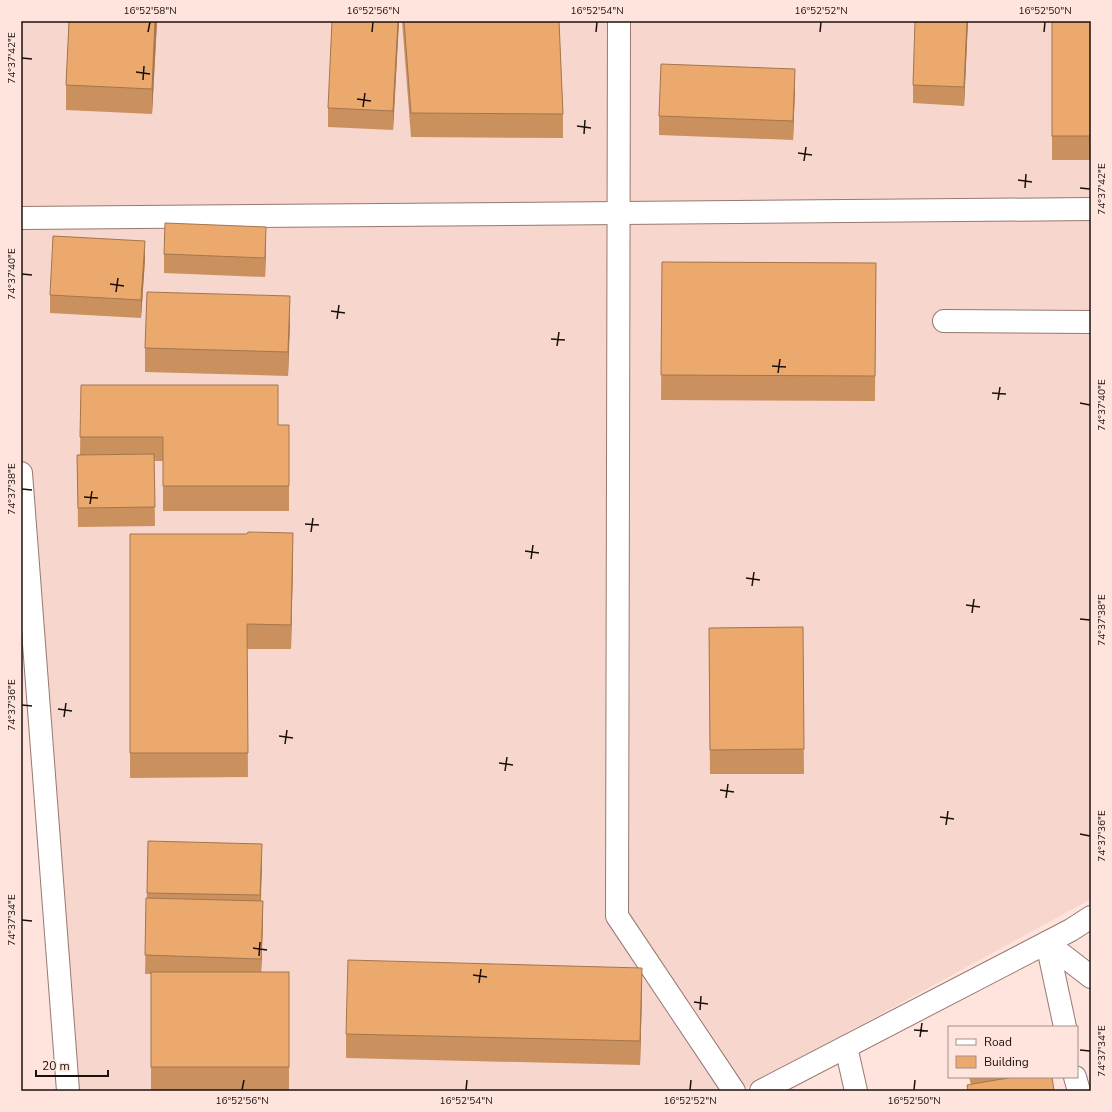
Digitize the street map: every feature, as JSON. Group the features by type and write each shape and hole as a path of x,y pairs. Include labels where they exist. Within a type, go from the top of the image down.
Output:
{"street":[{"path":"619,21 617,916 734,1091"},
{"path":"21,218 1091,209"},
{"path":"944,322 1091,322"},
{"path":"21,473 23,535 68,1091"},
{"path":"761,1091 1071,930 1091,917"},
{"path":"1046,943 1091,977"},
{"path":"1046,943 1065,1026"},
{"path":"846,1046 856,1091"},
{"path":"1076,1078 1078,1091"}],"shaded area":[{"path":"21,21 1091,21 1091,899 740,1091 68,1091 21,536"}],"building":[{"path":"69,21 155,21 152,89 66,85"},
{"path":"332,21 398,21 393,111 328,108"},
{"path":"404,21 559,21 563,114 411,113"},
{"path":"915,21 967,21 964,87 913,85"},
{"path":"1052,21 1091,21 1091,136 1052,136"},
{"path":"661,64 795,69 793,121 659,116"},
{"path":"165,223 266,227 265,258 164,254"},
{"path":"53,236 145,241 141,300 50,295"},
{"path":"662,262 876,263 875,376 661,375"},
{"path":"147,292 290,296 288,352 145,348"},
{"path":"81,385 278,385 278,425 289,425 289,486 163,486 163,437 80,437"},
{"path":"154,454 155,507 78,508 77,455"},
{"path":"248,532 293,533 291,625 247,624 248,753 130,753 130,534 247,534"},
{"path":"803,627 804,749 710,750 709,628"},
{"path":"148,841 262,844 260,895 147,893"},
{"path":"146,898 263,901 261,959 145,955"},
{"path":"348,960 642,968 640,1041 346,1034"},
{"path":"151,972 289,972 289,1067 151,1067"},
{"path":"1008,1078 1052,1078 1054,1090 968,1091 967,1085"}]}
